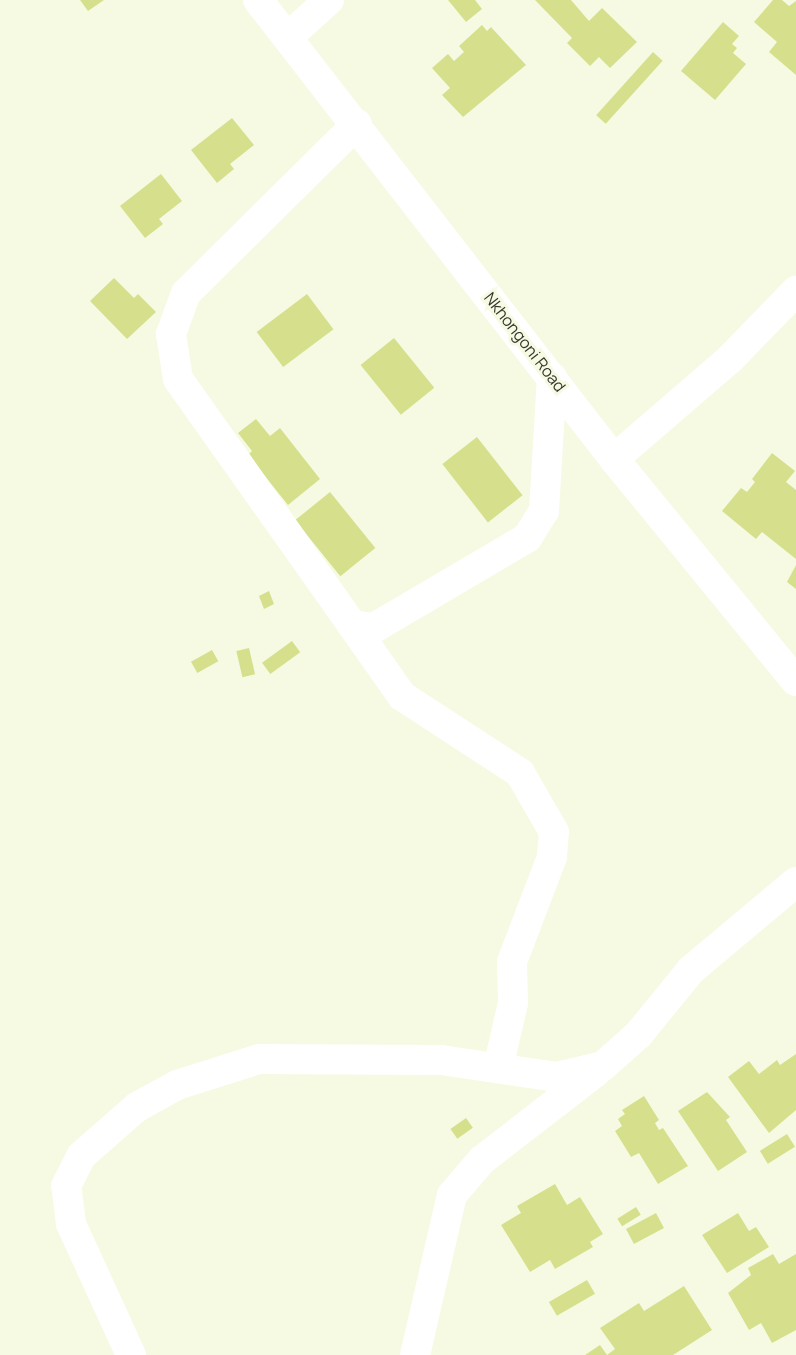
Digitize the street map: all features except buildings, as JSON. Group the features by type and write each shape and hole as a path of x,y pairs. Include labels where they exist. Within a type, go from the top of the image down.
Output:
{"street":[{"name":"Nkhongoni Road","path":"258,0 357,124 614,459 796,681"},
{"path":"288,37 329,0"},
{"path":"357,124 186,293 171,334 178,380 402,696 520,773 554,832 552,857 512,962 513,1003 498,1068"},
{"path":"614,459 730,359 796,291"},
{"path":"352,625 374,628 527,538 544,511 552,377"},
{"path":"415,1355 452,1195 482,1160 603,1066 638,1035 691,970 796,882"},
{"path":"131,1355 71,1224 66,1186 81,1156 105,1132 137,1107 177,1085 259,1059 441,1060 556,1077 603,1066"}]}
